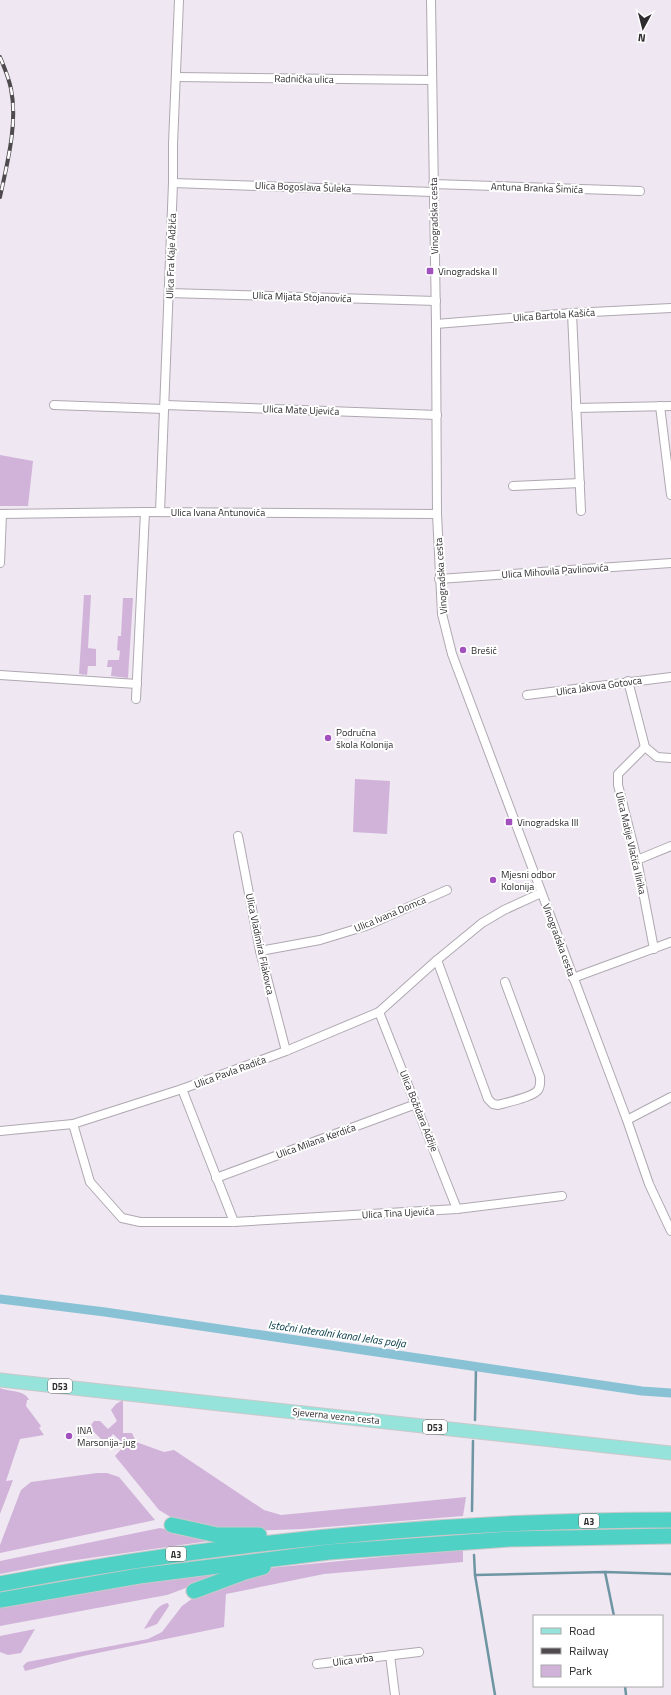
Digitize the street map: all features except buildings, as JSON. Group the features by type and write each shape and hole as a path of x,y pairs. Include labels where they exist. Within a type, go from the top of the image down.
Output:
{"highway":[{"name":"A3","path":"0,1584 127,1561 353,1534 507,1524 671,1520"},
{"path":"172,1525 196,1531 233,1536 332,1529 353,1534"},
{"name":"A3","path":"0,1600 139,1576 329,1552 510,1539 671,1536"},
{"path":"194,1591 258,1568 310,1560 329,1552"}],"main road":[{"name":"Sjeverna vezna cesta","path":"0,1380 671,1453"}],"street":[{"name":"Ulica Fra Kaje Adžića","path":"160,512 179,0"},
{"name":"Vinogradska cesta","path":"431,0 436,301 437,514 442,614 452,654 627,1120 649,1184 671,1231"},
{"name":"Radnička ulica","path":"176,77 432,80"},
{"name":"Ulica Bogoslava Šuleka","path":"173,183 433,188"},
{"name":"Antuna Branka Šimića","path":"433,188 640,191"},
{"name":"Ulica Mijata Stojanovića","path":"169,293 436,301"},
{"name":"Ulica Bartola Kašića","path":"436,324 572,313 671,308"},
{"path":"572,313 581,510"},
{"name":"Ulica Mate Ujevića","path":"54,404 436,415"},
{"path":"660,406 671,495"},
{"path":"576,408 671,406"},
{"path":"513,486 580,483"},
{"path":"136,699 145,512"},
{"name":"Ulica Ivana Antunovića","path":"1,514 160,512 437,514"},
{"path":"0,564 1,514"},
{"name":"Ulica Mihovila Pavlinovića","path":"440,579 671,563"},
{"path":"0,675 137,684"},
{"name":"Ulica Jakova Gotovca","path":"527,695 628,681 671,677"},
{"path":"628,681 645,747 656,757 671,758"},
{"name":"Ulica Matije Vlačića Ilirika","path":"645,747 618,774 618,785 637,860 654,949"},
{"name":"Ulica Vladimira Filakovca","path":"238,836 260,951 286,1051"},
{"path":"637,860 671,846"},
{"name":"Ulica Ivana Domca","path":"260,951 320,940 366,926 447,890"},
{"name":"Ulica Pavla Radića","path":"0,1131 73,1124 182,1089 286,1051 379,1012 437,960 482,924 504,910 541,893"},
{"path":"573,978 671,942"},
{"path":"437,960 488,1100 493,1104 498,1105 533,1094 538,1090 541,1084 540,1077 505,982"},
{"name":"Ulica Božidara Adžije","path":"379,1012 457,1209"},
{"path":"182,1089 234,1222"},
{"path":"627,1120 671,1097"},
{"name":"Ulica Milana Kerdića","path":"216,1178 416,1104"},
{"name":"Ulica Tina Ujevića","path":"73,1124 90,1182 122,1218 140,1222 234,1222 457,1209 562,1196"},
{"name":"Ulica vrba","path":"316,1664 419,1652"},
{"path":"390,1655 395,1695"}],"green space":[{"path":"0,455 33,461 28,506 0,506"},
{"path":"84,595 91,595 88,648 96,649 96,666 88,666 87,675 79,674"},
{"path":"123,598 133,598 128,678 111,676 112,667 107,667 108,660 119,660 120,651 117,650 118,636 121,636"},
{"path":"355,779 390,781 387,834 353,832"},
{"path":"0,1388 24,1394 27,1397 29,1400 27,1400 26,1406 41,1426 39,1428 44,1435 20,1439 6,1481 13,1480 0,1514"},
{"path":"123,1400 123,1433 132,1433 136,1442 164,1452 174,1450 264,1510 281,1515 466,1497 463,1516 302,1529 248,1531 217,1530 174,1519 159,1510 115,1456 125,1445 113,1434 105,1443 94,1432 91,1434 87,1430 94,1421 100,1421 108,1429 117,1421 111,1410 116,1404"},
{"path":"107,1473 119,1477 155,1520 0,1553 0,1545 21,1490 31,1482"},
{"path":"160,1528 216,1540 62,1562 0,1574 0,1561"},
{"path":"463,1549 463,1562 324,1574 226,1594 224,1627 83,1656 25,1671 23,1666 27,1662 148,1639 162,1632 182,1606 200,1593 269,1568"},
{"path":"219,1572 202,1582 167,1595 0,1626 0,1607 132,1583"},
{"path":"168,1603 169,1606 157,1624 144,1629 157,1609"},
{"path":"35,1629 21,1653 8,1655 0,1652 0,1636"}],"waterway":[{"name":"Istočni lateralni kanal Jelas polja","path":"0,1299 105,1312 642,1391 671,1393"},
{"path":"475,1420 476,1368"},
{"path":"472,1511 473,1441"},
{"path":"474,1555 475,1575 495,1695"},
{"path":"605,1572 614,1615"},
{"path":"475,1575 605,1572 671,1574"},
{"path":"625,1687 626,1695"}],"railway":[{"path":"0,57 10,85 13,102 11,143 0,197"}],"place":[{"name":"Vinogradska II","path":"430,271"},
{"name":"Brešić","path":"463,650"},
{"name":"Područna škola Kolonija","path":"328,738"},
{"name":"Vinogradska III","path":"509,822"},
{"name":"Mjesni odbor Kolonija","path":"493,880"},
{"name":"INA Marsonija-jug","path":"69,1436"}]}
